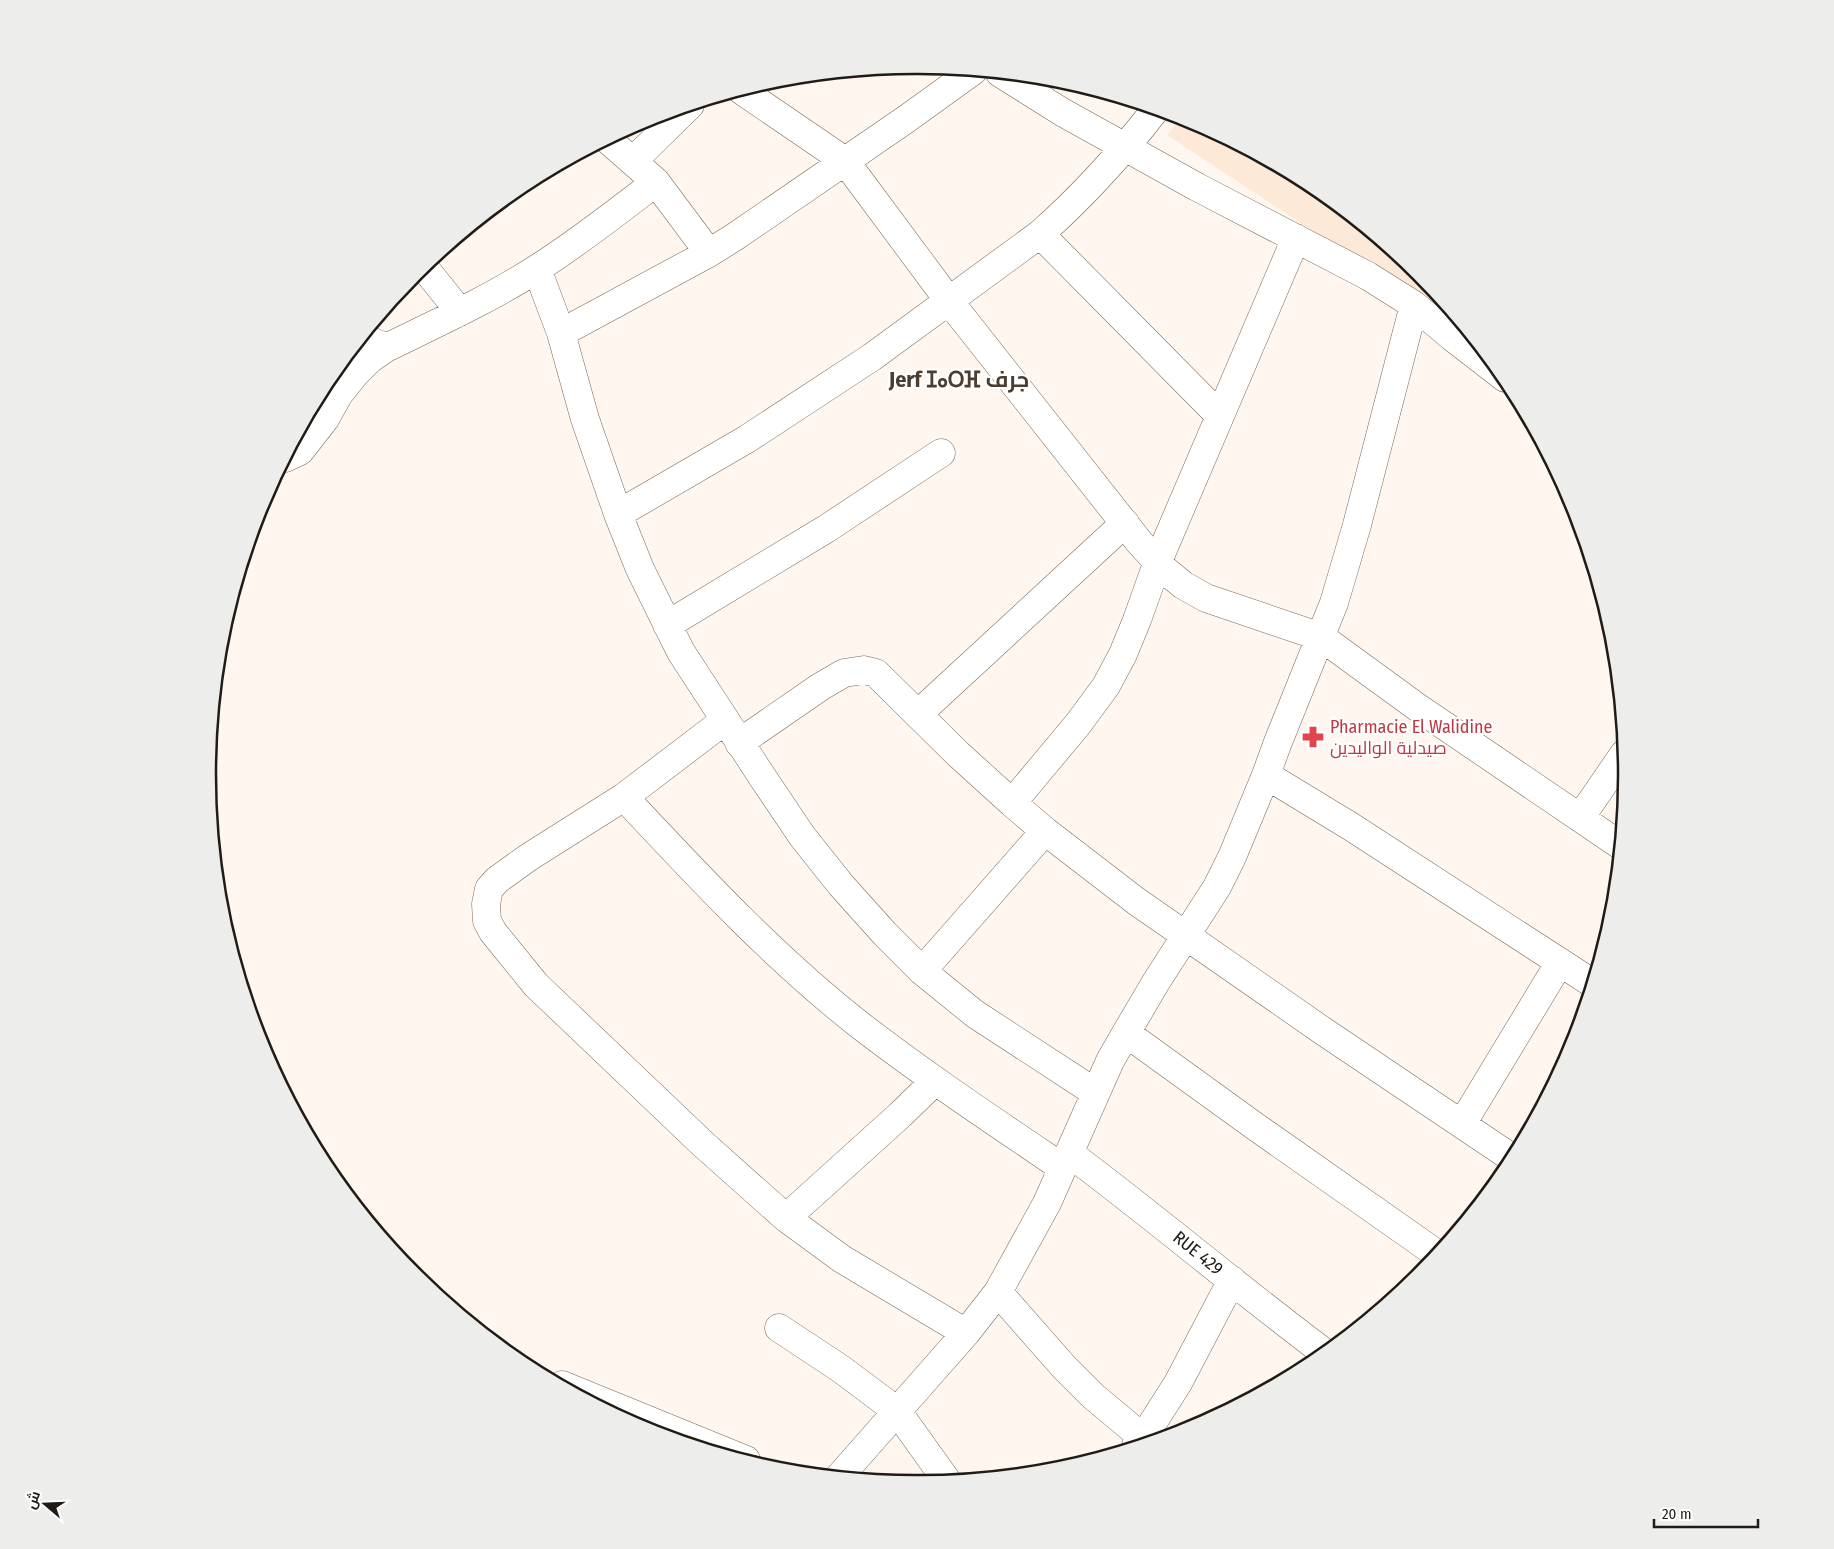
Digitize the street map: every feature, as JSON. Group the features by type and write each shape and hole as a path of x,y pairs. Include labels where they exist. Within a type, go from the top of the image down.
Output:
{"street":[{"path":"561,333 710,253 845,161 966,75"},
{"path":"1012,81 1062,112 1197,187 1368,276 1414,305 1482,360"},
{"path":"748,95 845,161 949,301 1140,543 1166,571 1183,585 1206,598 1321,637 1417,707 1614,841"},
{"path":"618,514 755,434 872,357 1040,234 1062,215 1126,148 1152,115"},
{"path":"633,161 679,116"},
{"path":"612,144 656,182 710,253"},
{"path":"295,453 300,451 325,419 339,394 345,372 370,359 374,342 460,312 537,269 594,231 656,182"},
{"path":"1040,234 1220,415"},
{"path":"1012,803 1078,724 1106,686 1123,654 1158,561 1296,238"},
{"path":"537,269 561,333 585,419 618,514 640,569 681,652 724,721 802,836 841,885 885,934 922,971 976,1014 1096,1093"},
{"path":"429,272 460,312"},
{"path":"844,1471 966,1333 998,1292 1039,1219 1096,1093 1126,1033 1217,887 1232,857 1334,603 1414,305"},
{"path":"667,625 826,529 941,453"},
{"path":"918,714 1124,522"},
{"path":"739,743 820,687 844,673 864,670 876,673 958,754 1012,803 1045,831 1136,901 1506,1154"},
{"path":"724,721 624,797 529,857 497,880 489,889 486,904 487,921 493,932 536,986 703,1144 786,1218 842,1259 966,1333"},
{"path":"1580,818 1618,763"},
{"path":"1266,775 1350,826 1587,979"},
{"name":"RUE 429","path":"624,797 758,935 860,1025 935,1081 1139,1206 1232,1280 1315,1351"},
{"path":"922,971 1045,831"},
{"path":"1462,1124 1560,962"},
{"path":"1126,1033 1432,1250"},
{"path":"786,1218 894,1121 935,1081"},
{"path":"1145,1437 1178,1383 1232,1280"},
{"path":"998,1292 1064,1367 1139,1439"},
{"path":"779,1328 848,1374 897,1411 942,1474"},
{"path":"615,1406 692,1438"}],"shaded area":[{"path":"1176,124 1185,127 1227,146 1306,192 1344,219 1379,248 1413,279 1453,323 1167,135"}],"place":[{"name":"Pharmacie El Walidine صيدلية الواليدين","path":"1313,737"}],"district":[{"name":"Jerf ⵊⴰⵔⴼ جرف","path":"959,379"}]}
